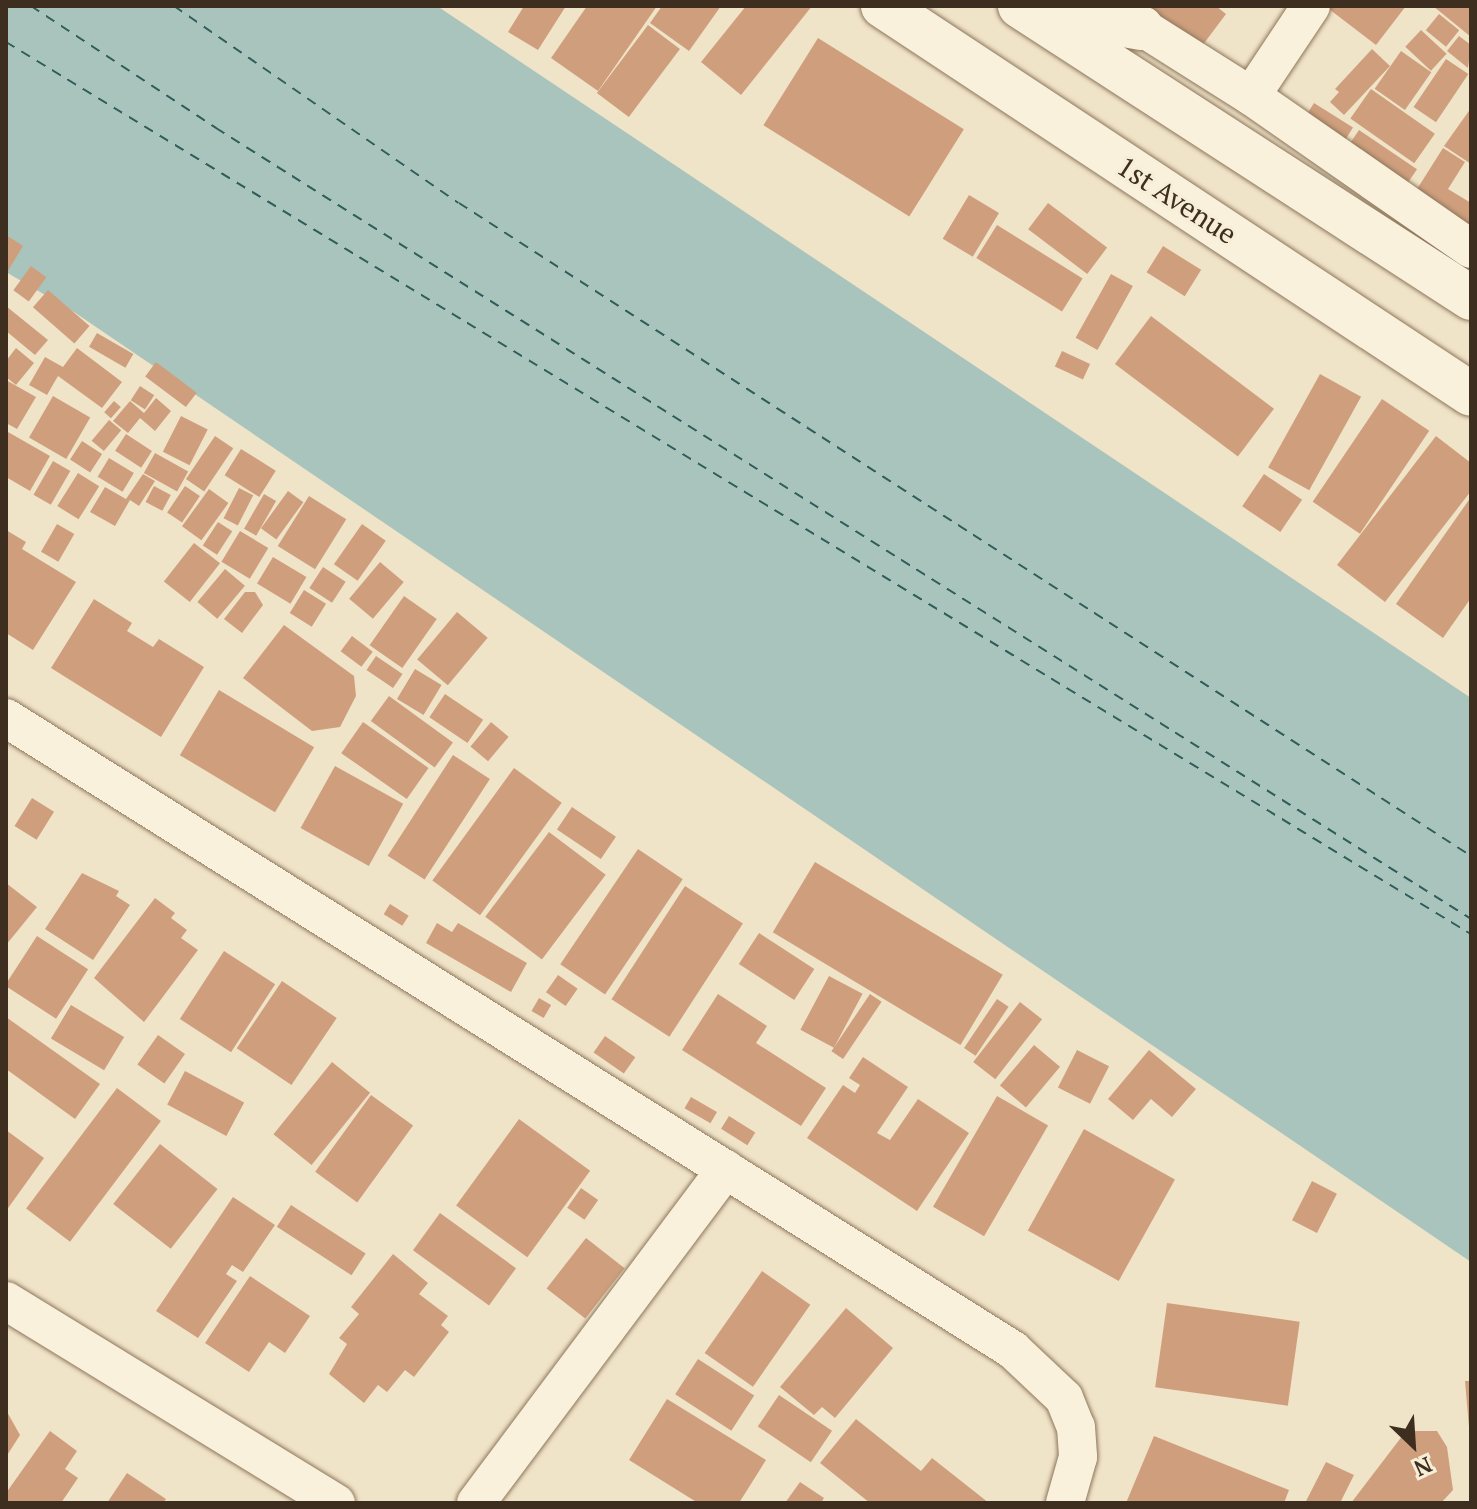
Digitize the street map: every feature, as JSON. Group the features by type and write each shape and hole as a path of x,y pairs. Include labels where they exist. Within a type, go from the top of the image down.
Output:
{"main road":[{"name":"1st Avenue","path":"883,6 1471,394"},
{"path":"1022,7 1125,17"},
{"path":"1022,7 1471,298"}],"street":[{"path":"1251,96 1311,6"},
{"path":"1125,17 1251,96 1471,249"},
{"path":"6,718 1013,1350 1064,1398 1076,1427 1078,1457 1065,1503"},
{"path":"476,1503 726,1169"},
{"path":"6,1301 336,1503"}],"water":[{"path":"6,6 437,6 1471,698 1471,1262 74,312 6,272"}],"building":[{"path":"524,6 566,6 538,50 508,32"},
{"path":"587,6 657,6 598,91 551,58"},
{"path":"662,6 721,6 689,51 650,23"},
{"path":"746,6 812,6 741,95 701,62"},
{"path":"1140,6 1216,6 1226,14 1199,50"},
{"path":"1325,6 1406,6 1376,45"},
{"path":"1433,6 1471,6 1471,37"},
{"path":"1439,14 1459,30 1446,47 1426,30"},
{"path":"648,25 680,49 629,117 597,93"},
{"path":"1421,30 1447,54 1431,71 1405,47"},
{"path":"1459,36 1471,45 1468,68 1447,51"},
{"path":"818,38 964,129 909,216 763,125"},
{"path":"1372,49 1390,66 1344,115 1330,102 1339,92 1335,89"},
{"path":"1401,51 1431,72 1405,110 1375,89"},
{"path":"1446,59 1468,74 1436,122 1414,107"},
{"path":"1371,89 1435,134 1414,163 1350,118"},
{"path":"1314,103 1353,127 1339,149 1300,125"},
{"path":"1471,108 1471,164 1444,146"},
{"path":"1359,130 1417,169 1403,190 1345,151"},
{"path":"1443,148 1465,162 1448,189 1471,203 1471,234 1412,197"},
{"path":"969,195 999,213 973,257 943,239"},
{"path":"1048,203 1107,248 1087,274 1028,229"},
{"path":"997,225 1083,279 1062,312 976,258"},
{"path":"6,235 23,246 6,274"},
{"path":"1163,246 1201,270 1185,296 1147,272"},
{"path":"31,266 46,277 29,301 13,290"},
{"path":"1111,274 1133,286 1097,350 1076,338"},
{"path":"48,290 90,326 74,343 33,307"},
{"path":"6,306 48,340 35,355 6,331"},
{"path":"1151,316 1274,409 1238,457 1115,364"},
{"path":"97,333 133,354 125,368 89,347"},
{"path":"16,348 34,363 16,385 6,377 6,361"},
{"path":"77,348 122,382 102,408 58,376 47,395 29,385 45,357 63,367"},
{"path":"1062,351 1090,364 1083,380 1055,366"},
{"path":"156,362 197,393 186,407 145,376"},
{"path":"1320,374 1361,397 1309,490 1268,468"},
{"path":"6,380 36,397 17,429 6,423"},
{"path":"140,386 154,395 145,410 131,400"},
{"path":"53,396 90,418 66,459 29,438"},
{"path":"156,398 171,411 155,431 140,418 128,433 113,421 130,401 144,413"},
{"path":"1382,399 1429,431 1360,534 1313,502"},
{"path":"114,401 121,407 111,418 104,412"},
{"path":"181,416 208,430 190,465 163,452"},
{"path":"109,420 121,430 104,451 92,441"},
{"path":"8,432 50,456 30,491 6,477"},
{"path":"126,434 152,451 141,468 115,451"},
{"path":"215,436 233,448 204,491 186,479"},
{"path":"1436,436 1471,463 1471,491 1385,602 1337,565"},
{"path":"82,441 102,454 90,473 70,459"},
{"path":"241,449 276,471 259,497 225,475"},
{"path":"155,453 188,471 177,492 144,473"},
{"path":"109,458 134,473 123,492 98,477"},
{"path":"53,461 70,471 51,505 34,495"},
{"path":"78,473 99,486 79,519 57,506"},
{"path":"143,474 155,481 139,506 130,500 115,526 90,512 105,487 126,499"},
{"path":"1264,474 1302,500 1280,532 1242,506"},
{"path":"154,486 171,495 162,511 146,502"},
{"path":"185,486 200,496 182,523 167,513"},
{"path":"239,488 253,495 238,526 224,518"},
{"path":"209,489 228,503 201,540 182,526"},
{"path":"288,491 303,502 276,539 261,528"},
{"path":"264,494 276,501 256,536 244,529"},
{"path":"309,496 346,519 315,569 278,546"},
{"path":"1471,497 1471,598 1443,638 1396,604"},
{"path":"218,522 232,531 217,555 203,545"},
{"path":"57,524 74,534 58,562 41,552"},
{"path":"362,524 386,541 358,581 334,564"},
{"path":"6,530 26,542 22,549 76,582 33,650 6,633"},
{"path":"240,531 268,548 250,579 221,562"},
{"path":"194,543 220,563 190,602 164,582"},
{"path":"273,557 306,577 290,604 257,584"},
{"path":"380,562 404,582 373,619 349,599"},
{"path":"323,567 346,582 332,603 309,588"},
{"path":"225,569 245,586 217,619 197,602"},
{"path":"304,590 326,604 312,627 290,613"},
{"path":"245,592 255,592 263,605 242,633 224,619"},
{"path":"404,596 437,619 402,668 370,645"},
{"path":"94,599 132,623 127,631 153,647 159,639 204,667 161,737 51,668"},
{"path":"457,612 488,638 448,685 417,659"},
{"path":"284,625 354,676 356,696 340,727 312,731 243,678"},
{"path":"352,636 373,652 361,667 341,651"},
{"path":"376,656 403,674 393,688 366,670"},
{"path":"415,669 442,685 424,715 397,699"},
{"path":"219,690 314,747 275,812 180,755"},
{"path":"445,694 483,720 467,743 429,717"},
{"path":"389,696 453,742 435,768 371,721"},
{"path":"363,722 429,768 407,799 341,753"},
{"path":"491,722 509,737 488,761 470,747"},
{"path":"453,755 490,779 425,880 388,856"},
{"path":"335,766 403,804 369,866 301,828"},
{"path":"514,768 562,803 480,915 432,880"},
{"path":"32,798 54,812 37,840 15,826"},
{"path":"572,807 616,837 601,859 557,829"},
{"path":"549,832 606,875 542,959 485,917"},
{"path":"638,849 683,879 605,994 560,964"},
{"path":"815,862 1003,975 960,1045 773,932"},
{"path":"82,873 119,891 116,896 130,905 93,960 45,929"},
{"path":"6,883 37,907 6,945"},
{"path":"685,886 743,924 669,1037 611,999"},
{"path":"155,898 175,913 171,918 187,930 181,938 198,950 144,1022 94,978"},
{"path":"390,904 409,916 402,926 384,914"},
{"path":"437,923 452,932 458,923 527,963 511,992 426,943"},
{"path":"759,933 814,969 794,1000 739,964"},
{"path":"37,936 88,969 56,1019 6,986"},
{"path":"224,951 275,984 231,1052 180,1019"},
{"path":"558,975 578,989 566,1006 546,992"},
{"path":"829,976 863,994 834,1048 800,1030"},
{"path":"282,981 337,1018 291,1085 237,1048"},
{"path":"718,994 767,1026 756,1043 826,1088 801,1126 682,1050"},
{"path":"870,994 882,1002 843,1059 831,1051"},
{"path":"539,998 551,1005 544,1018 532,1011"},
{"path":"997,999 1009,1007 976,1056 964,1048"},
{"path":"1020,1002 1042,1019 995,1079 973,1062"},
{"path":"71,1005 124,1037 104,1070 51,1038"},
{"path":"6,1017 100,1084 75,1119 6,1069"},
{"path":"158,1035 185,1054 164,1083 137,1064"},
{"path":"605,1036 635,1057 624,1074 594,1052"},
{"path":"1034,1045 1060,1067 1026,1107 1000,1086"},
{"path":"1077,1050 1109,1066 1090,1104 1058,1087"},
{"path":"1149,1050 1196,1089 1172,1117 1151,1099 1133,1120 1108,1099"},
{"path":"863,1057 908,1087 877,1133 890,1140 918,1099 969,1133 917,1211 807,1138 843,1085 855,1093 860,1085 849,1078"},
{"path":"332,1062 370,1093 312,1165 273,1134"},
{"path":"185,1071 244,1102 226,1136 167,1105"},
{"path":"117,1088 161,1121 70,1242 26,1209"},
{"path":"371,1095 413,1126 357,1202 315,1172"},
{"path":"997,1096 1048,1126 984,1236 933,1207"},
{"path":"691,1097 717,1112 710,1123 684,1108"},
{"path":"729,1116 755,1132 747,1145 721,1129"},
{"path":"519,1119 590,1171 527,1257 456,1206"},
{"path":"1084,1129 1175,1179 1119,1281 1028,1230"},
{"path":"6,1130 44,1158 6,1211"},
{"path":"160,1144 218,1189 171,1249 113,1204"},
{"path":"1312,1181 1337,1194 1317,1233 1292,1220"},
{"path":"581,1188 598,1200 584,1220 567,1208"},
{"path":"233,1197 275,1225 243,1272 232,1265 226,1274 237,1281 198,1338 156,1311"},
{"path":"291,1205 366,1253 351,1275 277,1227"},
{"path":"440,1213 516,1268 489,1305 413,1250"},
{"path":"586,1238 625,1268 585,1319 547,1288"},
{"path":"393,1254 428,1283 419,1294 448,1316 441,1325 449,1332 414,1377 405,1370 387,1392 378,1385 364,1403 329,1374 347,1344 339,1338 359,1314 351,1307"},
{"path":"762,1271 810,1305 753,1387 705,1353"},
{"path":"250,1276 310,1316 285,1353 269,1342 249,1372 205,1343"},
{"path":"1167,1303 1300,1322 1288,1406 1155,1387"},
{"path":"846,1308 893,1348 835,1418 822,1407 814,1415 780,1387"},
{"path":"698,1359 754,1395 731,1431 675,1394"},
{"path":"1465,1381 1471,1381 1471,1427 1469,1427"},
{"path":"779,1395 832,1431 811,1462 758,1427"},
{"path":"667,1399 766,1460 739,1503 698,1503 629,1460"},
{"path":"6,1410 20,1435 6,1457"},
{"path":"856,1419 921,1471 932,1458 989,1503 870,1503 820,1463"},
{"path":"50,1431 77,1451 65,1469 78,1478 61,1503 6,1503 6,1493"},
{"path":"1406,1431 1437,1431 1447,1447 1453,1490 1441,1503 1351,1503"},
{"path":"1154,1436 1289,1490 1284,1503 1126,1503"},
{"path":"1326,1462 1354,1475 1340,1503 1305,1503"},
{"path":"127,1473 166,1499 163,1503 107,1503"},
{"path":"800,1482 824,1498 821,1503 785,1503"}],"ferry route":[{"path":"31,6 216,128 1471,919"},
{"path":"174,6 459,203 1471,856"},
{"path":"6,42 1471,934"}]}
